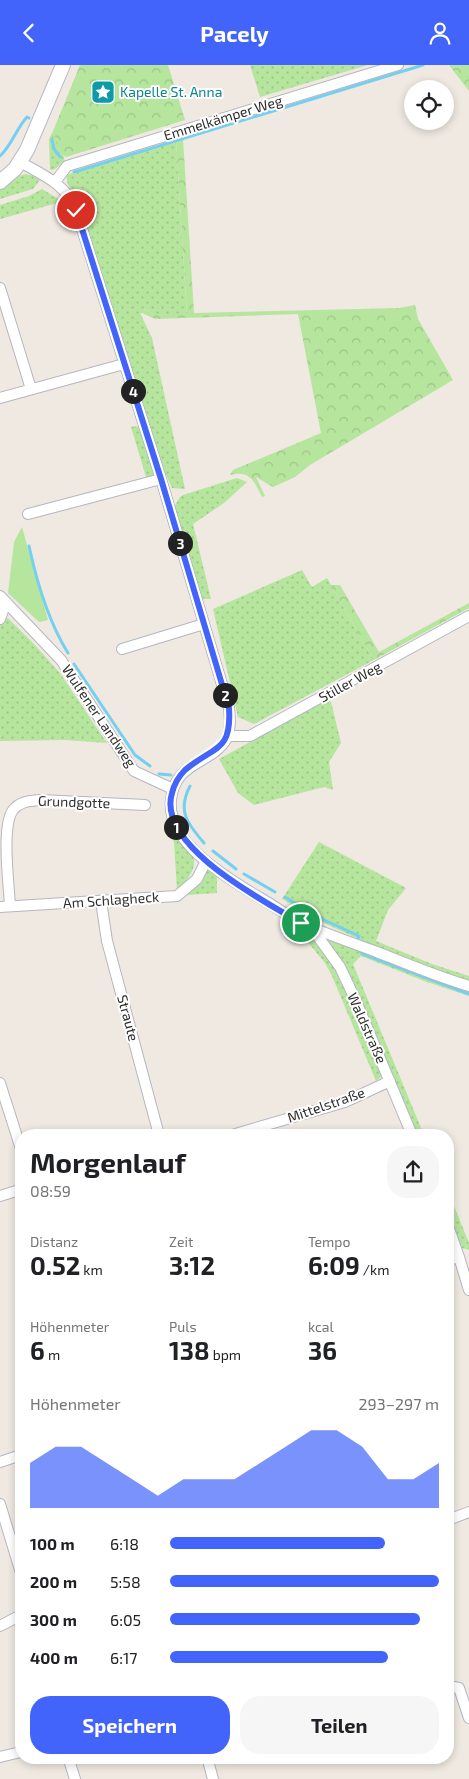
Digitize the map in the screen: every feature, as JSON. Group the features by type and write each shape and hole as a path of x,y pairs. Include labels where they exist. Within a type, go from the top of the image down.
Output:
{"main road":[{"path":"0,182 20,162 63,65"}],"street":[{"name":"Emmelkämper Weg","path":"55,182 67,166 398,65"},
{"path":"20,162 55,182 71,197 76,210 161,479 229,708 230,723 228,736 222,746 184,771 173,789 170,806 178,830 193,849 206,861 246,889 301,923 469,986"},
{"path":"0,288 31,389"},
{"path":"0,398 124,364"},
{"path":"28,514 161,479"},
{"path":"0,619 3,599"},
{"name":"Wulfener Landweg","path":"3,599 61,660 134,771 173,789"},
{"name":"Stiller Weg","path":"228,736 250,736 469,616"},
{"path":"122,649 204,624"},
{"name":"Grundgotte","path":"5,906 7,825 12,811 23,802 40,800 145,805"},
{"name":"Am Schlagheck","path":"5,906 177,896 197,879 206,861"},
{"name":"Straute","path":"101,901 107,941 158,1129"},
{"name":"Waldstraße","path":"311,927 340,967 410,1129"},
{"name":"Mittelstraße","path":"253,1129 345,1102 390,1081"},
{"path":"0,1083 15,1130"},
{"path":"0,1196 15,1191"},
{"path":"454,1243 469,1291"},
{"path":"454,1258 459,1257"},
{"path":"0,1462 15,1457"},
{"path":"0,1504 15,1553"},
{"path":"454,1518 469,1512"},
{"path":"0,1626 15,1618"},
{"path":"464,1686 469,1718"},
{"path":"0,1757 15,1753"},
{"path":"70,1764 75,1779"},
{"path":"208,1764 213,1779"}],"green space":[{"path":"80,65 168,65 185,120 66,157 62,155 53,131"},
{"path":"250,65 368,65 260,97"},
{"path":"449,65 469,65 469,91"},
{"path":"53,131 65,161 55,169 50,170 49,139"},
{"path":"183,139 194,313 399,308 415,305 418,319 453,380 310,465 295,477 273,487 256,477 265,496 262,497 250,478 242,474 230,475 233,470 321,433 298,314 155,319 142,313 145,309 155,315 187,313 176,141"},
{"path":"176,141 187,314 155,315 145,309 140,313 152,338 185,489 172,488 166,475 162,472 78,200 68,185 66,175"},
{"path":"26,174 40,180 33,189 0,199 0,188 19,176"},
{"path":"42,189 62,201 69,221 61,202 0,219 0,205 29,196"},
{"path":"131,427 140,427 154,471 153,477 147,480"},
{"path":"237,478 247,482 224,503 193,524 211,599 201,599 174,507 183,495"},
{"path":"22,527 48,620 39,622 8,593 14,542"},
{"path":"302,570 312,587 327,578 374,660 254,724 238,717 213,609"},
{"path":"331,585 340,585 379,652 469,603 469,608 374,660"},
{"path":"8,618 60,673 107,743 65,740 0,741 0,624 1,620"},
{"path":"327,700 331,702 341,743 329,762 333,790 324,787 254,805 238,793 219,759"},
{"path":"177,835 192,853 194,863 186,882 177,890 174,842 172,838"},
{"path":"319,842 406,888 388,910 376,941 432,964 469,976 469,983 389,953 289,907 291,904 282,899"},
{"path":"208,868 217,872 217,893 187,895 201,873"},
{"path":"320,934 469,990 469,996 424,981 361,956 353,964 422,1129 412,1129"},
{"path":"314,939 344,984 381,1074 381,1077 376,1081 332,976 325,963 306,940"},
{"path":"454,1206 469,1243 469,1250 462,1248 454,1228"}],"waterway":[{"path":"74,172 423,65"},
{"path":"0,156 8,147 23,122 27,117 29,118"},
{"path":"52,140 54,149 60,157"},
{"path":"29,546 44,601 68,653"},
{"path":"74,664 135,755 150,766"},
{"path":"159,774 171,775"},
{"path":"190,786 186,795 184,810 189,823 204,843"},
{"path":"213,851 236,869"},
{"path":"244,874 275,892"},
{"path":"285,897 296,904 298,908 359,936 358,938"},
{"path":"360,951 363,954 469,994"}],"place":[{"name":"Kapelle St. Anna","path":"103,92"}],"route":[{"path":"76,210 161,479 229,708 230,723 228,736 222,746 184,771 178,779 171,796 170,806 173,818 178,830 193,849 206,861 246,889 301,923"}]}
